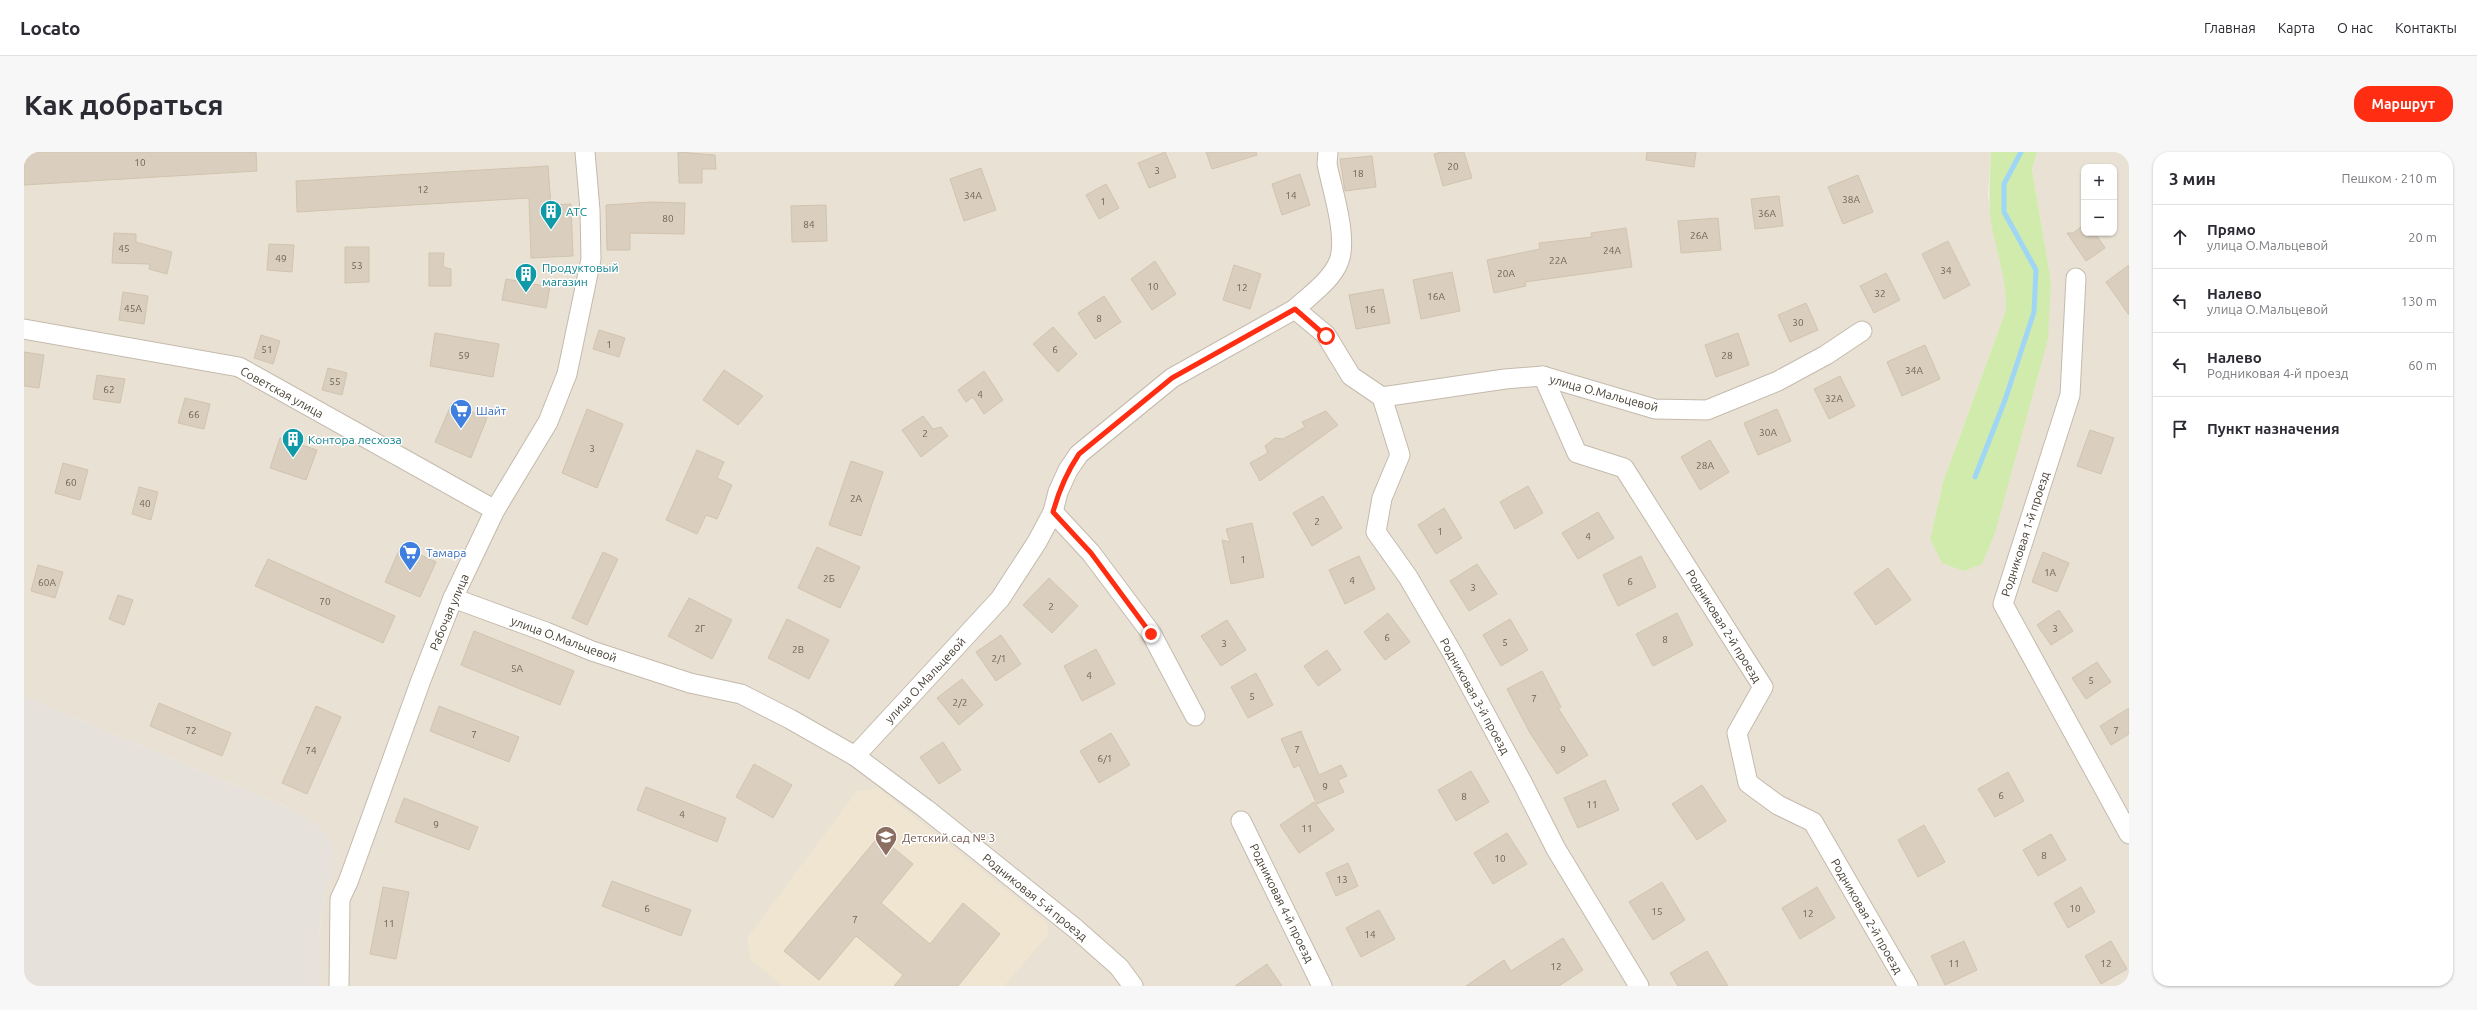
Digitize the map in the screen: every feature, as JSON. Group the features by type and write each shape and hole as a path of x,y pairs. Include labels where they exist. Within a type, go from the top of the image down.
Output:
{"street":[{"name":"Рабочая улица","path":"339,986 340,899 348,882 421,680 453,598 495,510 548,422 567,374 591,259 590,210 585,152"},
{"name":"улица О.Мальцевой","path":"453,598 546,632 592,651 690,683 742,694 855,756 1000,599 1037,542 1053,512 1061,487 1079,454 1172,378 1295,309 1327,279 1339,262 1342,244 1327,164 1328,152"},
{"name":"Родниковая 1-й проезд","path":"2076,278 2070,395 2003,604 2129,834"},
{"path":"1295,309 1326,336 1351,376 1382,397"},
{"name":"Советская улица","path":"24,329 238,367 495,510"},
{"name":"улица О.Мальцевой","path":"1382,397 1498,380 1543,376 1656,409 1707,410 1778,380 1826,355 1862,331"},
{"name":"Родниковая 2-й проезд","path":"1543,376 1577,453 1624,468 1763,687 1738,733 1748,783 1778,805 1813,822 1908,986"},
{"name":"Родниковая 3-й проезд","path":"1382,397 1400,455 1382,498 1376,532 1408,577 1449,648 1522,782 1556,849 1640,986"},
{"path":"1053,512 1091,553 1151,634 1195,716"},
{"name":"Родниковая 5-й проезд","path":"855,756 926,809 1076,929 1119,967 1133,986"},
{"name":"Родниковая 4-й проезд","path":"1241,821 1322,986"}],"shaded area":[{"path":"24,152 1991,152 1988,195 1992,224 2006,289 2006,310 1943,482 1930,539 2051,281 2032,169 2037,152 2122,152 2129,163 2129,986 319,986 319,935 324,894 335,865 291,809 24,696"},
{"path":"24,696 291,809 312,821 327,834 332,843 335,865 324,894 319,935 319,986 24,986"},
{"name":"Детский сад № 3","path":"878,788 1047,923 1048,935 1004,986 783,986 751,960 747,938 857,791"}],"green space":[{"path":"1991,152 2037,152 2032,169 2051,281 2048,339 1995,533 1982,564 1964,571 1942,563 1930,539 1943,482 2006,310 2005,287 1990,213"}],"building":[{"path":"24,152 256,152 257,171 24,185"},
{"path":"678,152 715,155 716,169 702,169 702,183 679,183"},
{"path":"1165,152 1176,177 1149,188 1138,163"},
{"path":"1206,152 1256,152 1257,155 1212,169"},
{"path":"1442,152 1464,152 1472,178 1443,186 1434,154"},
{"path":"1647,152 1696,152 1694,167 1646,160"},
{"path":"1372,156 1376,187 1345,191 1340,159"},
{"path":"548,166 551,205 571,204 573,256 531,258 529,198 297,212 296,181"},
{"path":"981,168 996,210 964,221 950,179"},
{"path":"1300,174 1310,205 1282,215 1272,184"},
{"path":"1858,175 1873,212 1843,224 1828,187"},
{"path":"1106,184 1119,208 1099,219 1086,195"},
{"path":"1779,196 1783,226 1755,229 1751,199"},
{"path":"652,202 685,203 684,234 630,233 630,250 607,250 606,205"},
{"path":"826,205 827,241 792,242 791,206"},
{"path":"1718,218 1721,250 1681,253 1678,221"},
{"path":"2081,227 2081,236 2097,236 2105,248 2086,261 2067,233 2073,233"},
{"path":"1626,228 1632,267 1525,282 1526,286 1494,293 1487,260 1540,249 1539,243 1592,237 1591,233"},
{"path":"114,233 136,234 136,242 172,252 167,274 149,269 150,264 112,263"},
{"path":"1948,241 1970,285 1944,299 1922,254"},
{"path":"269,244 294,245 292,272 267,270"},
{"path":"345,247 369,247 369,282 345,283"},
{"path":"429,253 444,253 443,267 451,269 451,286 429,286"},
{"path":"1155,261 1176,294 1152,310 1131,279"},
{"path":"1234,265 1261,274 1250,309 1223,300"},
{"path":"2129,265 2129,315 2106,282"},
{"path":"1452,272 1460,311 1421,319 1413,280"},
{"path":"1886,273 1900,300 1874,313 1860,286"},
{"name":"Продуктовый магазин","path":"506,279 550,287 546,308 502,300"},
{"path":"1383,289 1390,323 1356,329 1349,295"},
{"path":"123,292 148,296 144,324 119,320"},
{"path":"1104,296 1121,322 1095,339 1078,313"},
{"path":"1806,303 1818,330 1790,342 1778,315"},
{"path":"1053,327 1077,354 1058,372 1033,344"},
{"path":"599,330 625,338 619,357 593,349"},
{"path":"435,333 499,344 493,377 430,366"},
{"path":"1738,333 1749,365 1716,377 1705,345"},
{"path":"261,335 280,341 273,364 254,358"},
{"path":"1925,345 1940,379 1902,396 1887,362"},
{"path":"24,352 44,355 39,388 24,386"},
{"path":"328,368 347,373 342,395 322,390"},
{"path":"724,370 763,396 738,425 703,400"},
{"path":"984,371 1003,400 984,414 973,397 966,402 958,390"},
{"path":"97,375 125,379 120,403 93,399"},
{"path":"1840,376 1855,406 1829,419 1814,389"},
{"path":"185,398 210,404 204,429 178,423"},
{"name":"Шайт","path":"452,403 487,418 471,458 435,442"},
{"path":"587,409 623,424 597,488 562,473"},
{"path":"1777,409 1791,441 1758,455 1744,423"},
{"path":"1326,411 1338,425 1260,481 1250,463 1268,453 1265,446 1275,438 1283,439 1305,427 1302,422"},
{"path":"923,416 933,429 941,427 948,436 921,457 902,430"},
{"path":"2090,430 2114,438 2101,474 2077,466"},
{"name":"Контора лесхоза","path":"280,438 317,450 306,480 270,468"},
{"path":"1710,440 1729,472 1700,490 1681,457"},
{"path":"697,450 724,462 717,478 732,485 717,519 706,515 697,534 666,520"},
{"path":"851,461 883,472 861,536 829,525"},
{"path":"63,463 88,470 80,500 55,493"},
{"path":"1528,486 1543,513 1515,529 1500,502"},
{"path":"139,487 158,492 151,520 132,514"},
{"path":"1323,496 1342,528 1312,546 1293,513"},
{"path":"1444,508 1462,538 1436,554 1418,525"},
{"path":"1598,512 1614,538 1578,559 1562,533"},
{"path":"1252,523 1264,577 1231,584 1222,540 1230,542 1226,529"},
{"name":"Тамара","path":"401,546 436,562 420,597 385,582"},
{"path":"817,547 860,567 840,608 798,588"},
{"path":"603,552 618,559 587,625 572,618"},
{"path":"2043,552 2069,563 2057,592 2032,582"},
{"path":"1359,556 1375,589 1345,604 1329,570"},
{"path":"1641,556 1656,587 1618,606 1603,575"},
{"path":"268,559 395,616 383,643 255,586"},
{"path":"1477,564 1497,594 1469,611 1450,581"},
{"path":"38,565 63,572 55,598 31,591"},
{"path":"1888,568 1911,600 1876,625 1854,593"},
{"path":"1049,578 1078,606 1052,633 1023,605"},
{"path":"118,595 133,600 124,625 109,619"},
{"path":"689,598 732,620 712,659 668,636"},
{"path":"2059,610 2073,631 2051,645 2037,625"},
{"path":"1388,613 1410,642 1385,660 1364,632"},
{"path":"1677,613 1693,645 1653,666 1636,634"},
{"path":"787,619 829,640 809,679 768,658"},
{"path":"1510,619 1528,650 1501,666 1483,635"},
{"path":"1227,620 1246,650 1221,666 1201,636"},
{"path":"474,631 574,671 560,705 461,665"},
{"path":"1001,635 1021,664 996,681 976,652"},
{"path":"1096,649 1115,684 1082,701 1064,666"},
{"path":"1327,650 1341,670 1318,686 1304,666"},
{"path":"2097,662 2111,682 2086,699 2072,678"},
{"path":"1542,671 1561,707 1558,708 1588,755 1557,774 1530,733 1507,689"},
{"path":"1256,673 1273,705 1248,718 1231,687"},
{"path":"962,679 983,705 959,725 937,698"},
{"path":"159,703 231,733 222,756 150,726"},
{"path":"316,706 341,717 307,794 282,783"},
{"path":"439,706 519,737 509,762 430,731"},
{"path":"2129,708 2129,734 2111,745 2100,726"},
{"path":"1301,731 1319,775 1341,765 1347,776 1338,780 1344,792 1317,804 1299,765 1294,768 1281,739"},
{"path":"1111,733 1130,765 1099,783 1080,751"},
{"path":"943,742 961,770 939,784 920,757"},
{"path":"754,764 792,785 773,818 736,797"},
{"path":"1471,771 1489,802 1456,821 1438,790"},
{"path":"2008,772 2024,801 1995,817 1978,789"},
{"path":"1605,780 1619,810 1578,828 1564,798"},
{"path":"1702,785 1726,821 1697,840 1672,804"},
{"path":"646,787 726,818 717,842 637,810"},
{"path":"404,798 478,827 469,850 395,822"},
{"path":"1314,802 1334,830 1299,853 1280,825"},
{"path":"1924,825 1945,862 1918,877 1898,840"},
{"path":"1507,833 1527,864 1493,884 1474,853"},
{"path":"2051,834 2066,860 2038,876 2023,850"},
{"path":"879,836 913,864 881,903 930,944 963,903 1000,934 958,986 894,986 903,975 856,936 819,980 784,951"},
{"path":"1348,863 1358,886 1336,896 1326,873"},
{"path":"612,881 691,910 681,936 602,906"},
{"path":"1662,882 1685,920 1653,940 1629,902"},
{"path":"383,887 409,892 396,959 370,954"},
{"path":"1817,887 1835,918 1800,939 1782,908"},
{"path":"2081,887 2095,912 2068,928 2054,903"},
{"path":"1379,910 1395,939 1361,957 1346,928"},
{"path":"1563,938 1583,970 1559,986 1466,986 1504,960 1511,971"},
{"path":"1964,941 1977,970 1945,985 1931,956"},
{"path":"2111,941 2127,969 2101,984 2085,956"},
{"path":"1707,951 1728,986 1678,986 1670,973"},
{"path":"1267,964 1282,986 1235,986"}],"waterway":[{"path":"1975,477 2005,400 2034,312 2036,270 2004,212 2004,184 2021,152"}],"place":[{"name":"АТС","path":"551,230"},
{"name":"Продуктовый магазин","path":"526,294"},
{"name":"Шайт","path":"461,430"},
{"name":"Контора лесхоза","path":"293,458"},
{"name":"Тамара","path":"410,572"},
{"name":"Детский сад № 3","path":"886,856"}],"route":[{"path":"1151,634 1091,553 1053,512 1058,492 1068,470 1079,454 1172,378 1295,309 1326,336"}]}
